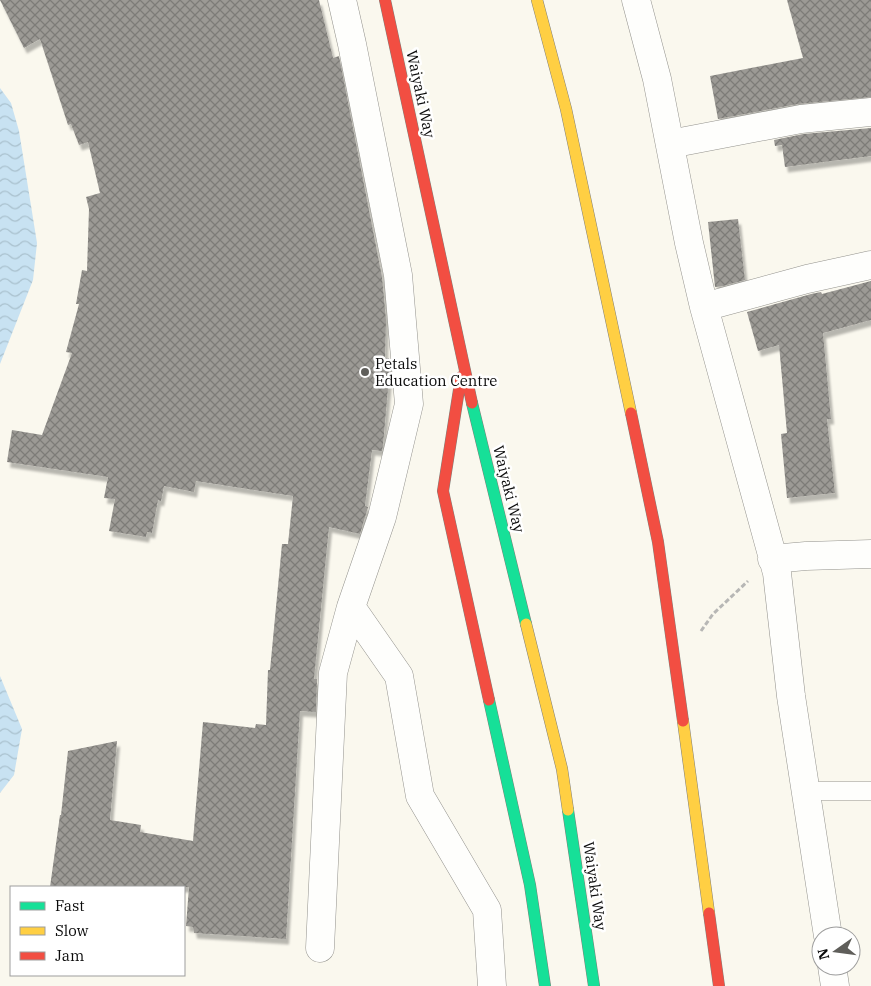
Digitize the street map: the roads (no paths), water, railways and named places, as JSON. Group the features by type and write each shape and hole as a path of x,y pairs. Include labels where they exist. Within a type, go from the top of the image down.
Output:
{"highway":[{"name":"Waiyaki Way","path":"385,0 476,418 562,769 594,986"},
{"path":"537,0 566,109 658,542 719,986"},
{"path":"463,361 443,491 530,885 546,986"}],"street":[{"path":"320,948 332,673 351,608 382,517 409,404 398,275 342,0"},
{"path":"636,0 657,79 689,243 704,308 777,573 791,696 826,926"},
{"path":"670,144 801,119 871,112"},
{"path":"704,308 807,279 871,265"},
{"path":"772,559 871,554"},
{"path":"351,608 399,676 420,796 486,910 492,986"}],"lane":[{"path":"805,791 871,791"}],"water":[{"path":"0,88 11,103 19,131 37,243 33,280 0,364"},
{"path":"0,676 22,729 14,775 0,793"}],"place":[{"name":"Petals Education Centre","path":"365,372"}]}
